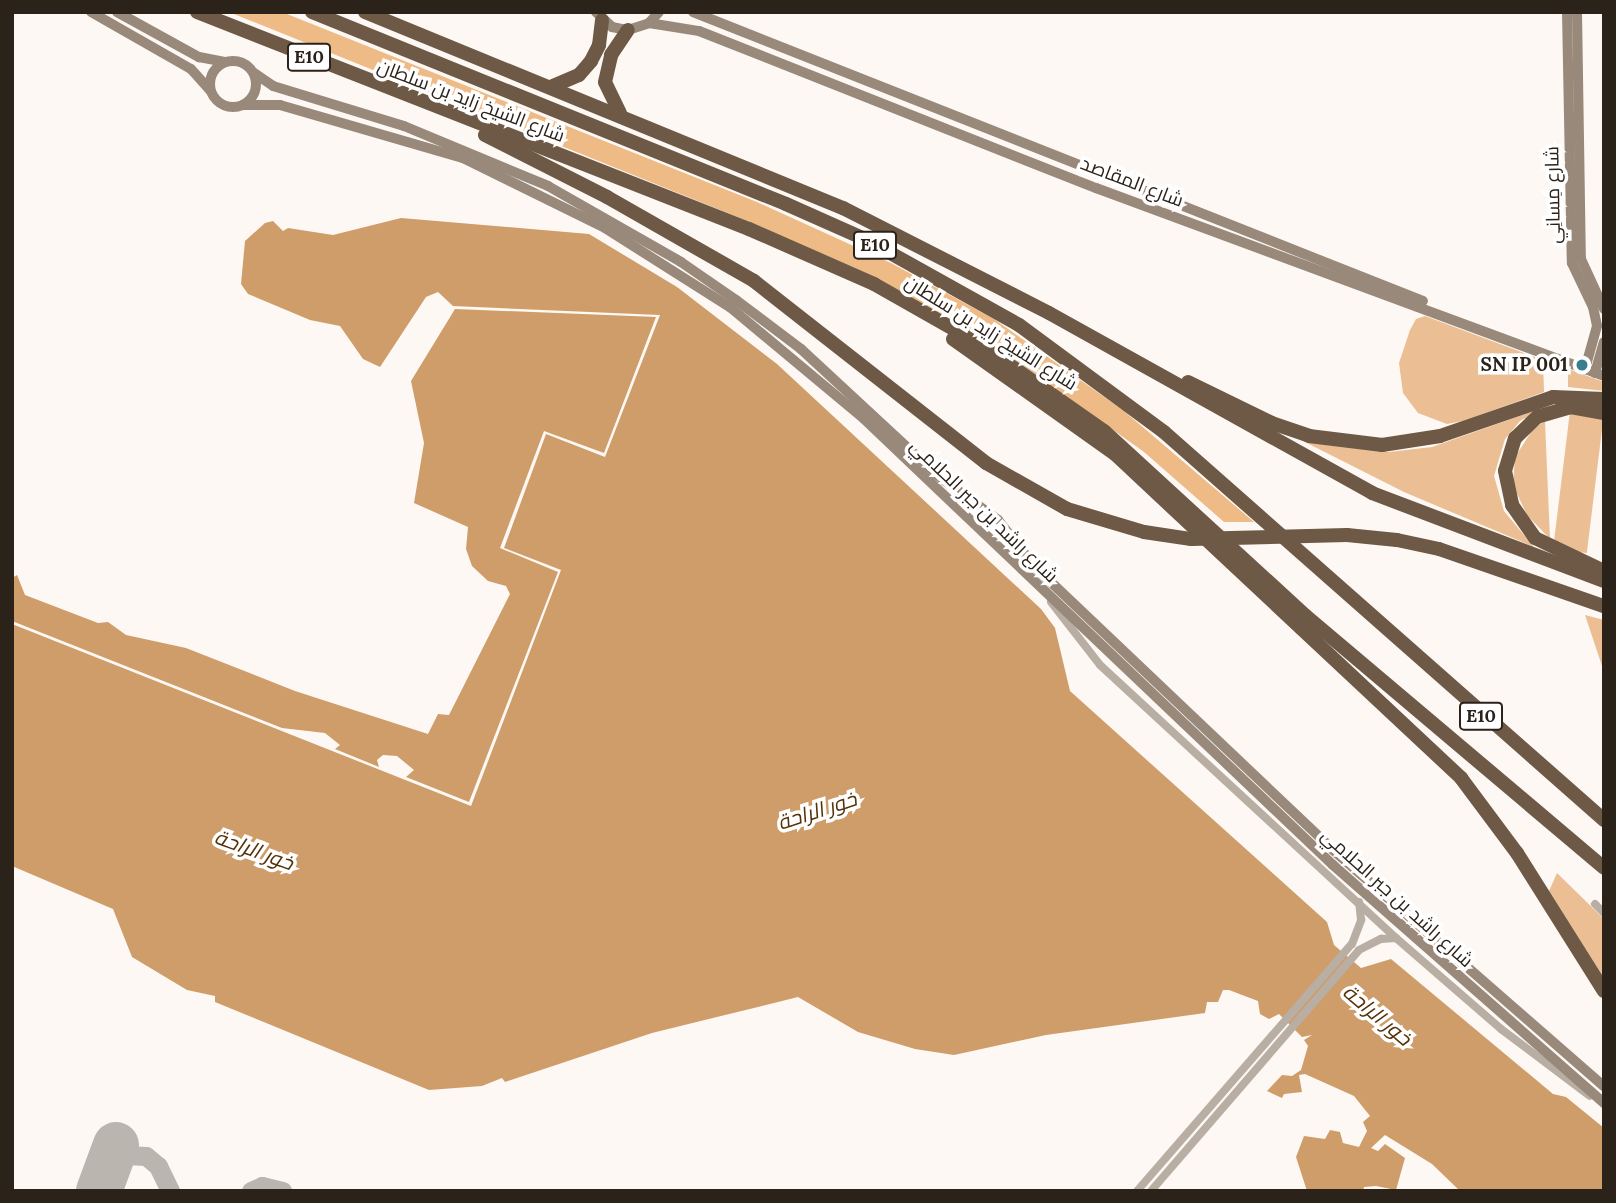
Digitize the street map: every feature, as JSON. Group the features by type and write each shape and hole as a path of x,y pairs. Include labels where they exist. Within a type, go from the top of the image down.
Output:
{"highway":[{"name":"شارع الشيخ زايد بن سلطان","path":"197,12 749,229 874,284 1023,371 1104,431 1306,616 1604,869"},
{"name":"شارع الشيخ زايد بن سلطان","path":"312,12 867,240 1019,325 1164,432 1604,820"},
{"path":"365,12 553,86 843,208 1049,313 1372,493 1533,558 1581,569 1604,571"},
{"path":"553,86 579,75 592,61 599,45 599,16"},
{"path":"621,114 605,82 611,55 628,30"},
{"path":"422,102 607,197 754,281 894,387 986,463 1029,491 1105,522 1191,538 1347,535 1438,549 1604,606"},
{"path":"874,284 1059,410 1116,455 1446,763 1494,819 1604,991"},
{"path":"1049,313 1098,332 1272,423 1349,444 1382,445 1427,439 1542,407 1571,401 1604,399"},
{"path":"1571,401 1604,413"},
{"path":"1542,407 1515,438 1504,471 1512,505 1535,538 1604,581"}],"main road":[{"path":"91,12 191,69 220,103 243,105 256,88 254,73 238,61 225,62 199,57 117,12"},
{"path":"599,16 628,30 649,23 659,12"},
{"name":"شارع المقاصد","path":"693,12 1513,339"},
{"name":"شارع مِسانِي","path":"1567,12 1573,30"},
{"name":"شارع مِسانِي","path":"1577,12 1573,30 1572,263 1596,319 1595,370"},
{"name":"شارع المقاصد","path":"649,23 699,31 1096,188 1595,370"},
{"path":"210,90 214,70 225,62"},
{"name":"شارع راشد بن جبر الحلامي","path":"254,73 284,90 404,126 507,167 681,262 800,349 937,475 998,520 1026,556 1388,901 1604,1086"},
{"name":"شارع راشد بن جبر الحلامي","path":"243,105 280,105 433,147 505,176 606,228 704,289 794,357 1049,600 1399,924 1604,1105"},
{"name":"شارع مِسانِي","path":"1574,149 1580,259 1604,309"},
{"path":"1595,370 1604,342"},
{"path":"985,538 988,529 995,528 1026,556"},
{"path":"1090,653 1098,652 1129,673"}],"street":[{"path":"1049,600 1090,653 1396,938 1501,1029 1604,1105"},
{"path":"1151,1191 1356,947 1361,920 1359,902"},
{"path":"1595,904 1604,913"},
{"path":"1137,1191 1356,947 1381,939 1396,938"}],"shaded area":[{"path":"229,12 282,12 757,202 891,263 994,319 1124,411 1254,522 1224,522 1144,452 986,339 887,286 750,222"},
{"path":"1425,316 1543,360 1544,392 1463,421 1447,424 1418,413 1403,393 1399,363 1416,319"},
{"path":"1568,369 1604,382 1604,391 1568,387"},
{"path":"1542,408 1520,421 1505,439 1494,476 1504,511 1534,547 1404,492 1295,437 1389,452 1432,447"},
{"path":"1570,411 1604,415 1587,553 1553,549"},
{"path":"1545,421 1550,539 1527,515 1513,485 1515,457 1533,429"},
{"path":"1585,615 1604,620 1604,672"},
{"path":"1557,873 1604,919 1604,978 1549,891"}],"water":[{"name":"خور الراحة","path":"401,218 589,234 677,287 777,364 1041,609 1055,628 1070,691 1327,922 1334,945 1361,968 1391,959 1553,1094 1566,1097 1604,1128 1604,1191 1460,1191 1432,1164 1385,1135 1371,1148 1378,1151 1385,1144 1405,1158 1396,1190 1376,1186 1364,1187 1363,1191 1307,1191 1296,1157 1304,1136 1325,1139 1330,1130 1340,1132 1343,1143 1359,1147 1367,1131 1363,1122 1370,1116 1354,1096 1305,1074 1299,1075 1302,1092 1284,1094 1282,1098 1267,1091 1282,1075 1292,1076 1301,1070 1308,1046 1304,1040 1312,1035 1302,1037 1279,1014 1269,1019 1260,1014 1258,1001 1229,990 1223,990 1218,1002 1207,1002 1205,1013 1046,1035 954,1055 915,1049 858,1032 798,997 652,1033 505,1082 502,1078 482,1086 429,1090 215,1002 215,996 187,990 132,957 113,909 12,866 12,624 471,806 561,570 504,548 546,434 605,457 660,315 453,306 438,292 426,297 380,367 363,359 340,326 310,320 248,294 241,284 245,241 265,223 273,221 283,231 288,228 333,235"},
{"path":"455,309 656,317 604,453 544,431 500,548 558,572 469,802 406,777 414,770 397,756 383,755 377,760 379,767 335,749 340,745 325,733 282,728 12,621 12,578 17,575 25,595 98,623 108,622 126,635 186,648 295,691 428,734 438,714 449,715 510,594 506,586 488,581 472,566 466,549 468,527 414,503 424,443 411,381"}],"taxiway":[{"path":"108,1167 125,1155 146,1156 158,1166 170,1191"},
{"path":"251,1191 262,1186 282,1191"}],"runway":[{"path":"99,1191 116,1145"}],"place":[{"name":"SN IP 001","path":"1582,365"}]}
